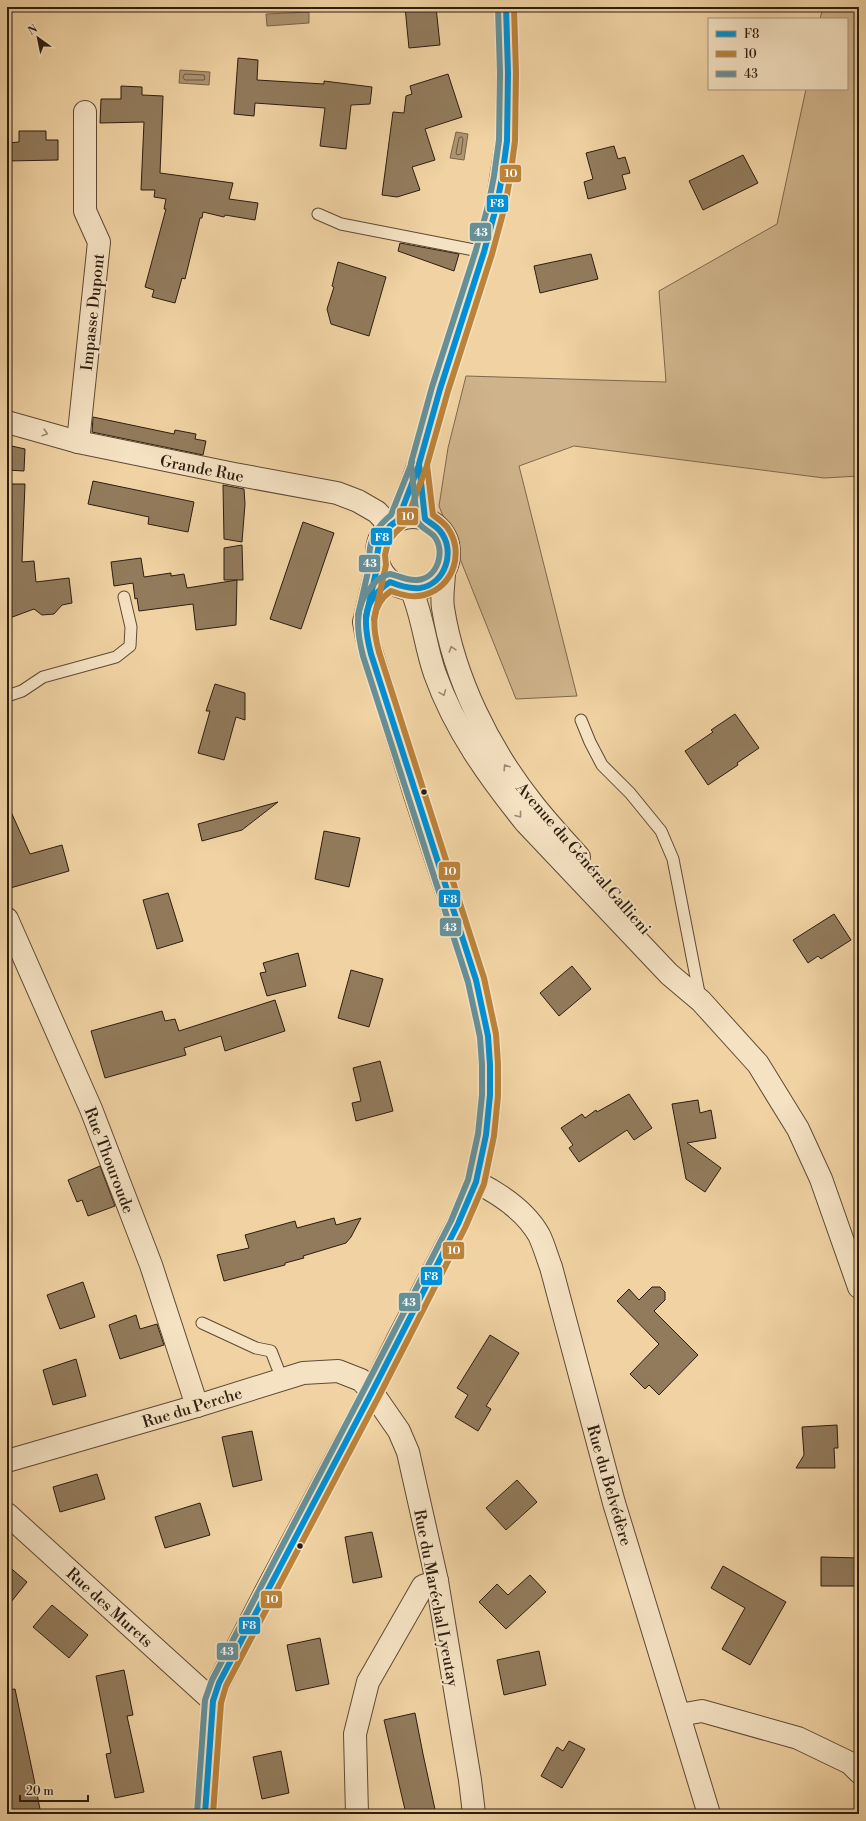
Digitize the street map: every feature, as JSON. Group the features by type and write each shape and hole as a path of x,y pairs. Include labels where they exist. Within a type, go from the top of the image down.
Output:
{"street":[{"path":"205,1814 213,1701 219,1683 372,1392 458,1224 476,1182 486,1135 490,1094 488,1036 476,980 370,654 364,622 378,563 377,555 380,539 394,523 419,464 440,390 498,204 507,141 508,73 506,7"},
{"name":"Impasse Dupont","path":"78,442 100,242 85,212 85,112"},
{"name":"Grande Rue","path":"7,422 78,442 234,474 337,493 358,501 394,523"},
{"path":"419,464 424,519"},
{"path":"378,563 390,582 396,586 411,589 424,588 435,582 444,571 448,560 448,547 444,535 436,526 424,519 416,517 394,523"},
{"name":"Avenue du Général Gallieni","path":"444,571 443,606 451,645 462,677 479,716 505,766 533,804 678,966 701,1001"},
{"path":"371,597 390,582"},
{"name":"Avenue du Général Gallieni","path":"411,589 419,607 435,672 447,704 472,750 526,823 669,974 701,1001 758,1064 798,1129 821,1179 859,1287"},
{"name":"Rue Thouroude","path":"7,919 94,1116 151,1264 197,1406"},
{"name":"Rue du Belvédère","path":"476,1182 498,1194 526,1216 539,1236 551,1267 614,1503 709,1814"},
{"name":"Rue du Perche","path":"7,1461 303,1374 338,1371 361,1380 372,1392"},
{"name":"Rue du Maréchal Lyeutay","path":"372,1392 399,1431 408,1452 437,1581 469,1773 474,1814"},
{"name":"Rue des Murets","path":"7,1514 213,1701"},
{"path":"357,1814 355,1734 368,1682 423,1586 437,1581"},
{"path":"680,1715 702,1711 798,1738 850,1763 859,1772"}],"lane":[{"path":"318,214 341,224 484,252"},
{"path":"7,696 22,690 43,677 116,657 130,646 132,627 124,597"},
{"path":"581,720 602,765 630,793 661,831 673,858 701,1001"},
{"path":"202,1323 256,1348 271,1351 282,1379"}],"shaded area":[{"path":"823,7 859,7 859,476 824,478 574,446 519,466 577,696 516,699 439,506 448,448 466,376 666,382 659,291 777,224 806,90 848,90 848,18 820,18"}],"water":[{"path":"309,12 309,23 267,26 266,14"},
{"path":"180,70 210,72 209,85 179,83"},
{"path":"456,132 468,134 464,160 450,158"}],"building":[{"path":"405,7 436,7 440,45 409,48"},
{"path":"238,58 258,60 257,80 324,84 324,81 372,87 370,104 351,105 346,149 320,146 325,108 255,103 254,116 234,114"},
{"path":"448,74 462,117 425,129 435,160 412,167 420,190 397,197 382,195 393,112 404,113 406,96 412,94 410,86"},
{"path":"121,86 142,87 142,95 163,96 160,173 233,183 229,199 258,203 255,220 225,215 224,217 203,212 202,218 200,218 185,279 182,278 175,303 152,297 154,290 145,287 166,209 164,209 166,199 154,197 155,190 141,190 144,122 100,123 101,99 121,99"},
{"path":"19,131 46,131 46,140 58,140 58,160 7,161 7,143 19,142"},
{"path":"614,146 618,159 625,157 630,173 622,175 626,189 588,199 584,182 593,179 586,153"},
{"path":"743,155 758,183 703,210 689,181"},
{"path":"400,243 459,254 454,271 398,251"},
{"path":"591,254 598,279 540,293 534,266"},
{"path":"338,262 386,277 369,336 331,324 327,309 334,287 332,286"},
{"path":"93,417 174,434 175,430 196,434 195,439 206,441 203,455 92,432"},
{"path":"7,445 25,449 24,471 7,470"},
{"path":"93,481 194,502 188,532 148,524 149,517 88,504"},
{"path":"9,484 25,484 22,562 34,561 36,582 69,578 72,603 62,605 54,614 42,615 34,609 7,619"},
{"path":"223,485 244,489 245,504 242,542 224,539"},
{"path":"303,522 334,533 301,629 270,619"},
{"path":"242,545 243,580 224,580 224,548"},
{"path":"141,558 144,577 171,573 171,576 184,574 187,588 237,580 236,625 196,630 193,604 139,611 137,598 135,599 133,583 114,586 111,562"},
{"path":"215,684 245,693 245,720 236,717 224,760 198,753 210,711 206,711"},
{"path":"735,714 759,748 737,763 738,765 708,785 685,751 713,732 711,730"},
{"path":"278,802 242,830 202,841 198,824"},
{"path":"7,803 30,854 62,845 69,871 7,889"},
{"path":"324,831 360,838 349,887 315,879"},
{"path":"168,893 183,941 157,949 143,900"},
{"path":"834,914 851,940 821,959 818,956 808,963 793,940"},
{"path":"298,953 306,986 267,996 260,973 266,972 263,963"},
{"path":"572,966 591,989 559,1016 540,993"},
{"path":"351,970 383,979 369,1027 338,1018"},
{"path":"275,1000 285,1031 225,1051 221,1036 184,1048 186,1055 105,1078 91,1031 162,1011 165,1021 175,1019 179,1031"},
{"path":"380,1061 393,1111 356,1121 352,1103 361,1101 353,1068"},
{"path":"629,1094 652,1128 634,1140 627,1130 579,1162 569,1148 573,1145 561,1128 582,1114 585,1118 596,1110 597,1112"},
{"path":"698,1100 700,1113 711,1110 716,1138 687,1143 721,1168 705,1192 686,1179 672,1104"},
{"path":"100,1166 115,1206 88,1216 82,1200 77,1202 68,1180"},
{"path":"334,1218 336,1225 361,1218 351,1237 346,1243 303,1256 304,1258 285,1263 285,1265 224,1281 217,1255 249,1248 245,1235 295,1221 297,1228"},
{"path":"83,1282 95,1317 60,1329 47,1295"},
{"path":"652,1287 660,1287 665,1292 665,1300 654,1311 698,1355 659,1395 649,1385 645,1389 630,1374 659,1344 617,1301 629,1289 639,1300"},
{"path":"136,1315 140,1329 157,1324 164,1345 120,1359 109,1325"},
{"path":"490,1335 519,1353 486,1406 491,1409 478,1431 455,1417 468,1395 457,1388"},
{"path":"76,1359 86,1396 53,1405 43,1370"},
{"path":"837,1425 838,1448 834,1448 835,1468 796,1468 804,1455 802,1427"},
{"path":"252,1431 262,1480 233,1487 222,1437"},
{"path":"97,1474 105,1499 60,1512 53,1487"},
{"path":"517,1480 537,1502 506,1530 486,1508"},
{"path":"200,1503 210,1535 165,1548 155,1517"},
{"path":"372,1532 382,1577 353,1583 345,1537"},
{"path":"821,1557 859,1558 859,1586 821,1586"},
{"path":"7,1565 27,1582 7,1607"},
{"path":"723,1566 786,1602 750,1665 722,1649 745,1608 711,1588"},
{"path":"530,1575 546,1592 506,1629 479,1602 497,1584 508,1595"},
{"path":"52,1605 88,1635 69,1658 33,1627"},
{"path":"320,1638 329,1684 296,1691 287,1645"},
{"path":"539,1651 546,1685 504,1695 497,1660"},
{"path":"124,1670 133,1715 127,1716 144,1792 115,1798 106,1754 111,1753 96,1676"},
{"path":"15,1689 41,1814 7,1814 7,1690"},
{"path":"415,1713 436,1814 406,1814 384,1720"},
{"path":"569,1741 585,1749 562,1788 541,1776 557,1747 563,1751"},
{"path":"281,1751 289,1793 262,1799 253,1757"}],"transit line":[{"name":"43","path":"197,1813 205,1700 212,1680 451,1221 468,1180 478,1134 482,1095 482,1065 480,1037 468,982 363,656 359,638 358,620 359,611 366,594 380,578 390,574 410,580 417,580 430,574 438,563 438,542 434,536 417,521 411,463 432,387 476,250 489,202 494,176 499,140 500,73 498,7"},
{"name":"F8","path":"205,1814 213,1701 219,1683 372,1392 458,1224 476,1182 486,1135 490,1095 490,1065 488,1036 476,980 371,654 368,643 366,623 369,605 381,589 390,582 405,587 420,588 429,585 436,580 446,565 448,556 445,539 440,531 425,519 419,464 440,389 484,252 497,204 507,141 508,73 506,7"},
{"name":"10","path":"213,1814 221,1703 226,1686 379,1396 465,1228 484,1184 494,1136 498,1096 498,1064 496,1034 484,978 379,652 375,635 374,618 379,604 391,591 407,596 424,595 434,591 443,584 454,567 456,557 452,536 447,527 433,515 427,465 448,391 492,254 505,206 515,141 516,73 514,7"},
{"name":"43","path":"358,615 370,563 369,556 371,542 377,530 391,515 412,462"},
{"name":"F8","path":"366,617 378,563 377,555 380,539 390,526 398,520 419,465"},
{"name":"10","path":"374,619 386,565 385,555 388,542 405,524 426,468"}]}
